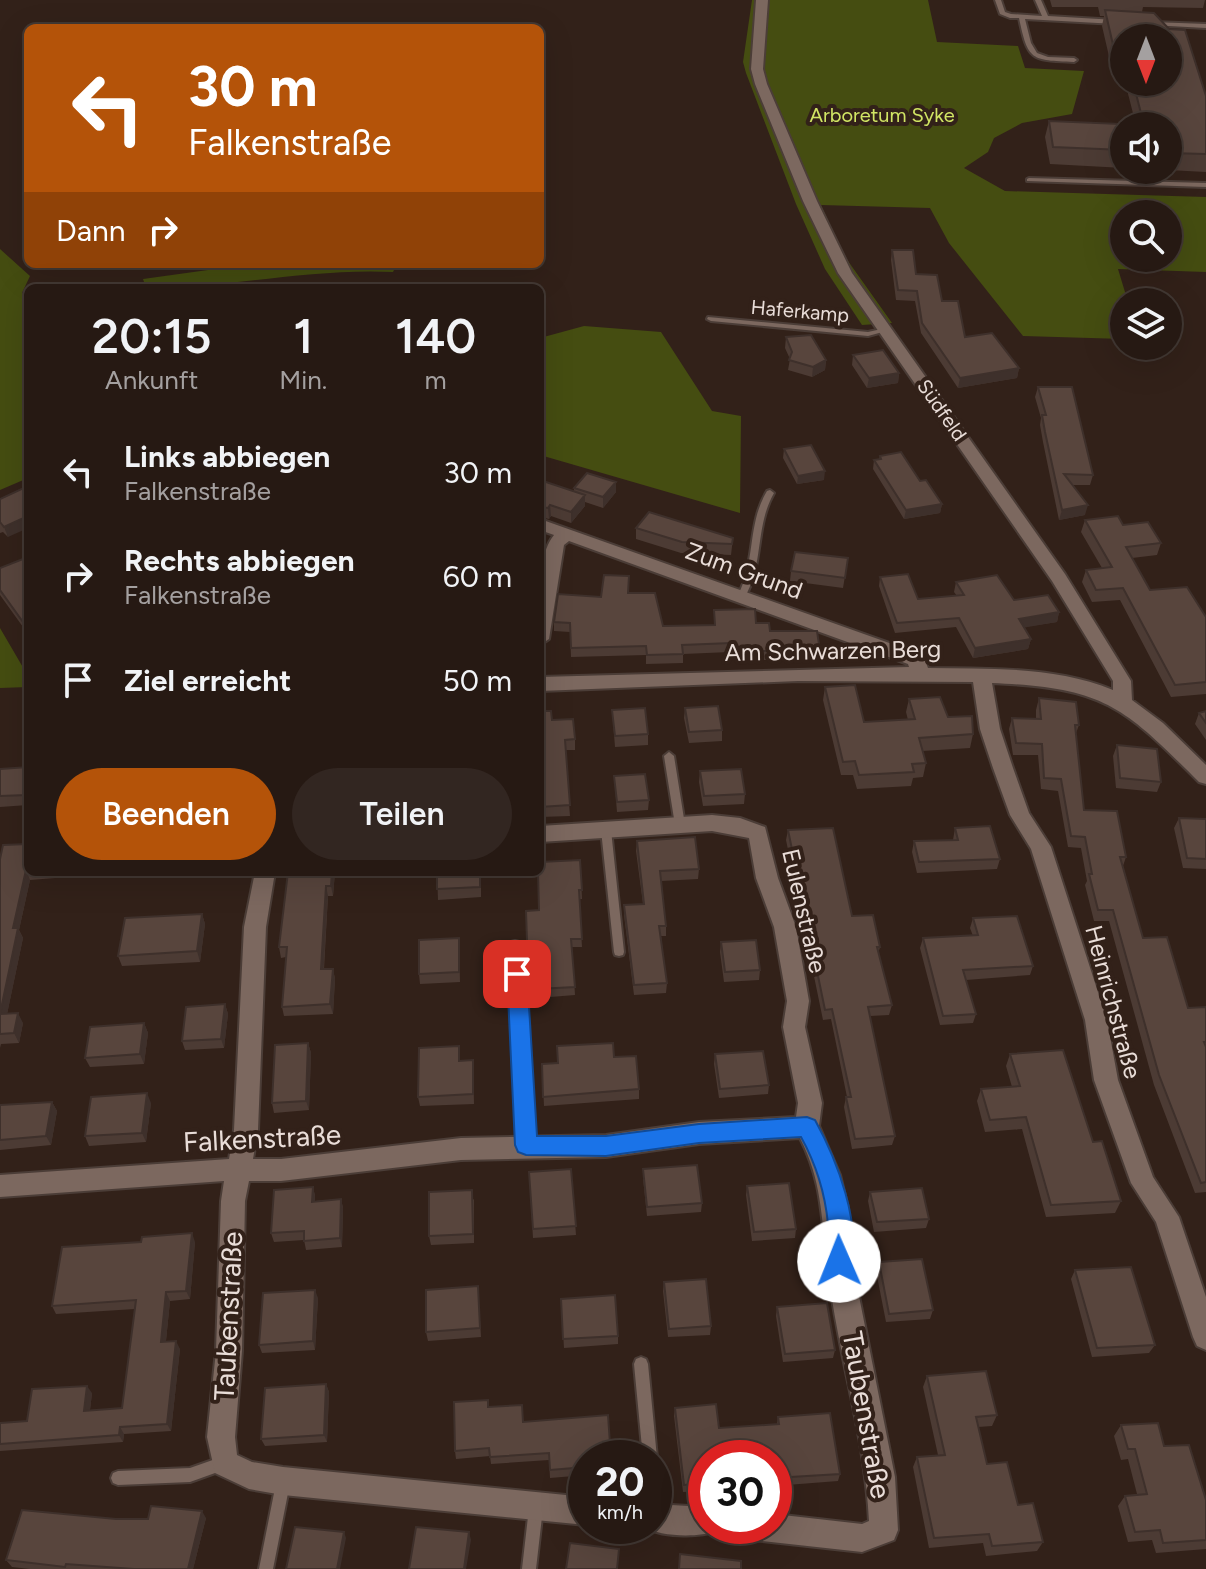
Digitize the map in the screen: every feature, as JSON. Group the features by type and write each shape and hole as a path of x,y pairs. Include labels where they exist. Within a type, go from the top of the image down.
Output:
{"street":[{"name":"Südfeld","path":"762,0 757,69 761,84 833,251 1059,578 1122,681 1123,702"},
{"name":"Zum Grund","path":"544,525 916,660 920,674"},
{"path":"544,594 556,544 566,533"},
{"name":"Am Schwarzen Berg","path":"544,684 920,674 1064,683 1097,691 1123,702"},
{"name":"Heinrichstraße","path":"981,676 990,729 1003,768 1020,815 1041,847 1096,1020 1106,1080 1143,1183 1167,1217 1206,1337"},
{"path":"1123,702 1149,722 1206,777"},
{"name":"Eulenstraße","path":"544,834 680,825 740,826 758,833 767,878 785,927 798,1001 794,1027 810,1103 807,1127"},
{"path":"239,1170 246,1130 255,927 264,876"},
{"name":"Falkenstraße","path":"0,1186 201,1170 281,1170 461,1149 526,1145 606,1146 699,1133 807,1127"},
{"name":"Taubenstraße","path":"792,1530 862,1538 884,1530 881,1477 839,1261 840,1227 835,1195 824,1157 807,1127"},
{"name":"Taubenstraße","path":"225,1463 221,1437 229,1351 233,1201 239,1170"},
{"path":"225,1463 249,1475 283,1481 568,1509"}],"lane":[{"path":"998,0 1002,13 1022,18 1118,22"},
{"path":"1038,0 1046,19"},
{"path":"1022,18 1029,52 1034,56 1074,60"},
{"path":"1182,25 1206,26"},
{"path":"1029,180 1206,185"},
{"name":"Haferkamp","path":"711,319 868,334 886,330"},
{"path":"742,595 750,583 761,505 770,493"},
{"path":"669,756 680,825"},
{"path":"606,830 619,952"},
{"path":"515,945 526,1145"},
{"path":"641,1364 648,1440"},
{"path":"118,1478 190,1475 225,1463"},
{"path":"266,1569 283,1481"},
{"path":"529,1569 536,1506"}],"green space":[{"name":"Arboretum Syke","path":"752,0 928,0 937,42 1018,46 1025,68 1084,71 1072,114 1022,123 994,138 988,152 964,168 1005,191 1206,197 1206,272 1182,271 1182,200 1110,200 1110,272 1119,272 1124,288 1110,288 1110,339 1023,336 949,243 930,208 821,205 843,254 892,323 862,325 825,269 796,204 743,62"},
{"path":"0,249 30,276 22,293 24,480 0,490"},
{"path":"205,268 395,268 393,272 331,273 218,284 145,284 143,279 208,270"},
{"path":"584,326 661,332 712,411 741,416 740,513 544,456 544,337"},
{"path":"0,628 24,669 24,687 0,688"}],"building":[{"path":"1105,10 1154,13 1164,24 1110,24 1110,32"},
{"path":"1182,30 1185,30 1206,96 1206,154 1182,153 1182,112 1141,112 1137,96 1182,96"},
{"path":"1049,121 1110,124 1110,149 1053,147"},
{"path":"892,250 913,250 916,274 937,275 942,301 958,301 965,337 992,333 1019,368 960,378 922,323 917,291 898,290"},
{"path":"811,335 826,360 813,367 789,360 792,352 786,337"},
{"path":"883,350 899,373 869,378 853,355"},
{"path":"1038,387 1072,387 1093,475 1064,474 1088,505 1062,510 1042,415 1046,415"},
{"path":"811,445 825,471 798,476 784,449"},
{"path":"901,452 920,481 926,480 942,504 906,510 874,460"},
{"path":"587,473 616,482 603,497 574,488"},
{"path":"544,481 585,495 571,512 550,505 544,508"},
{"path":"24,488 24,518 4,527 0,522 0,499"},
{"path":"649,512 733,538 732,544 682,542 636,528"},
{"path":"1118,516 1123,525 1148,522 1161,543 1126,547 1150,590 1187,587 1206,617 1206,682 1175,685 1123,588 1096,590 1086,570 1112,567 1085,520"},
{"path":"795,552 848,558 845,578 791,571"},
{"path":"24,559 24,623 0,590 0,568"},
{"path":"908,574 918,599 964,595 956,582 997,575 1014,600 1048,595 1059,612 1019,619 1031,639 975,648 959,618 897,623 880,577"},
{"path":"604,575 629,576 628,593 655,593 663,626 715,625 714,610 755,609 756,623 769,623 770,631 817,631 820,651 731,651 731,643 682,645 683,654 647,655 646,646 571,648 570,623 554,622 558,594 601,597"},
{"path":"855,685 864,722 915,719 909,699 940,697 948,717 972,716 973,734 919,738 926,763 912,764 914,772 859,775 855,761 843,762 825,687"},
{"path":"1039,698 1076,702 1079,725 1075,725 1084,810 1117,811 1126,857 1120,857 1143,938 1167,937 1188,1008 1206,1007 1206,1182 1201,1183 1159,1075 1113,910 1098,910 1089,874 1092,874 1085,837 1071,836 1061,779 1044,778 1042,744 1016,743 1012,718 1041,719"},
{"path":"718,706 722,730 689,732 685,708"},
{"path":"645,708 648,734 615,736 612,710"},
{"path":"544,711 551,711 552,720 573,719 575,739 565,740 570,805 544,807"},
{"path":"1206,711 1206,723 1199,713"},
{"path":"1117,745 1157,749 1161,782 1120,778"},
{"path":"24,767 24,795 0,796 0,769"},
{"path":"741,769 745,794 704,796 700,771"},
{"path":"645,774 649,800 617,802 614,776"},
{"path":"1179,818 1206,819 1206,859 1187,858"},
{"path":"990,826 1000,859 919,862 914,841 958,840 955,828"},
{"path":"833,828 852,916 873,915 880,947 877,947 892,1005 868,1007 895,1136 855,1139 846,1097 851,1097 832,1009 825,1010 788,830"},
{"path":"695,837 699,869 660,871 666,926 659,926 667,983 634,985 624,905 644,904 637,841"},
{"path":"24,844 25,876 13,928 18,928 0,1014 0,859 3,845"},
{"path":"580,860 582,939 571,939 575,987 537,989 535,941 527,941 526,911 539,910 538,876 544,876 544,862"},
{"path":"288,876 332,876 331,886 326,886 321,969 333,969 330,1004 282,1007 287,947 279,947"},
{"path":"437,876 480,876 480,887 437,889"},
{"path":"202,914 197,951 118,956 125,918"},
{"path":"1017,916 1033,966 963,970 976,1014 943,1016 923,938 978,935 973,918"},
{"path":"459,938 459,972 419,974 419,940"},
{"path":"756,940 760,970 725,972 721,942"},
{"path":"225,1004 221,1039 182,1041 186,1007"},
{"path":"18,1013 14,1033 0,1034 0,1014"},
{"path":"144,1023 140,1054 85,1058 90,1027"},
{"path":"308,1043 306,1101 272,1103 275,1045"},
{"path":"613,1043 614,1057 636,1056 639,1089 543,1097 542,1064 558,1063 557,1046"},
{"path":"459,1046 459,1061 473,1060 473,1094 418,1097 419,1048"},
{"path":"1063,1050 1093,1142 1102,1141 1121,1201 1051,1205 1026,1117 990,1120 981,1089 1020,1086 1010,1054"},
{"path":"763,1051 769,1085 720,1089 715,1054"},
{"path":"147,1093 142,1133 85,1136 91,1097"},
{"path":"52,1102 46,1136 0,1140 0,1105"},
{"path":"697,1165 702,1203 647,1207 643,1169"},
{"path":"571,1169 576,1226 533,1229 529,1172"},
{"path":"789,1183 796,1229 754,1232 747,1186"},
{"path":"313,1187 312,1202 341,1199 340,1238 304,1241 304,1231 271,1233 274,1190"},
{"path":"922,1188 929,1219 877,1222 870,1192"},
{"path":"472,1190 473,1234 429,1236 429,1192"},
{"path":"192,1233 186,1291 166,1292 161,1342 176,1341 167,1424 120,1427 119,1435 0,1444 0,1423 27,1421 32,1389 87,1386 84,1411 122,1408 136,1300 52,1306 62,1247 141,1242 142,1237"},
{"path":"922,1259 933,1310 889,1314 879,1262"},
{"path":"1131,1267 1155,1345 1097,1348 1075,1270"},
{"path":"706,1279 711,1326 669,1329 664,1282"},
{"path":"478,1286 480,1328 426,1332 426,1290"},
{"path":"315,1290 313,1341 259,1345 263,1293"},
{"path":"615,1295 618,1336 563,1339 561,1299"},
{"path":"827,1303 835,1350 785,1354 777,1307"},
{"path":"986,1371 997,1415 976,1417 987,1464 1007,1462 1018,1505 1033,1503 1043,1542 992,1546 989,1534 934,1538 917,1457 945,1455 927,1376"},
{"path":"326,1384 324,1435 261,1439 265,1388"},
{"path":"488,1400 488,1407 522,1405 523,1422 608,1415 610,1440 568,1440 568,1468 550,1470 549,1453 490,1457 489,1448 455,1451 454,1402"},
{"path":"716,1404 719,1428 779,1424 778,1417 830,1413 840,1474 792,1477 792,1440 688,1440 688,1485 684,1485 675,1408"},
{"path":"1158,1423 1164,1446 1189,1445 1206,1500 1206,1540 1163,1543 1160,1530 1135,1532 1125,1496 1147,1494 1135,1449 1128,1449 1121,1425"},
{"path":"151,1506 202,1511 188,1569 66,1564 65,1567 6,1560 22,1510 148,1519"},
{"path":"295,1527 344,1532 337,1569 286,1569"},
{"path":"416,1527 469,1532 464,1569 409,1569"},
{"path":"570,1544 619,1549 617,1569 566,1569"},
{"path":"680,1554 741,1561 741,1569 679,1569"}],"route":[{"path":"517,974 526,1145 606,1146 699,1133 807,1127 824,1157 835,1195 840,1227 839,1261"}]}
